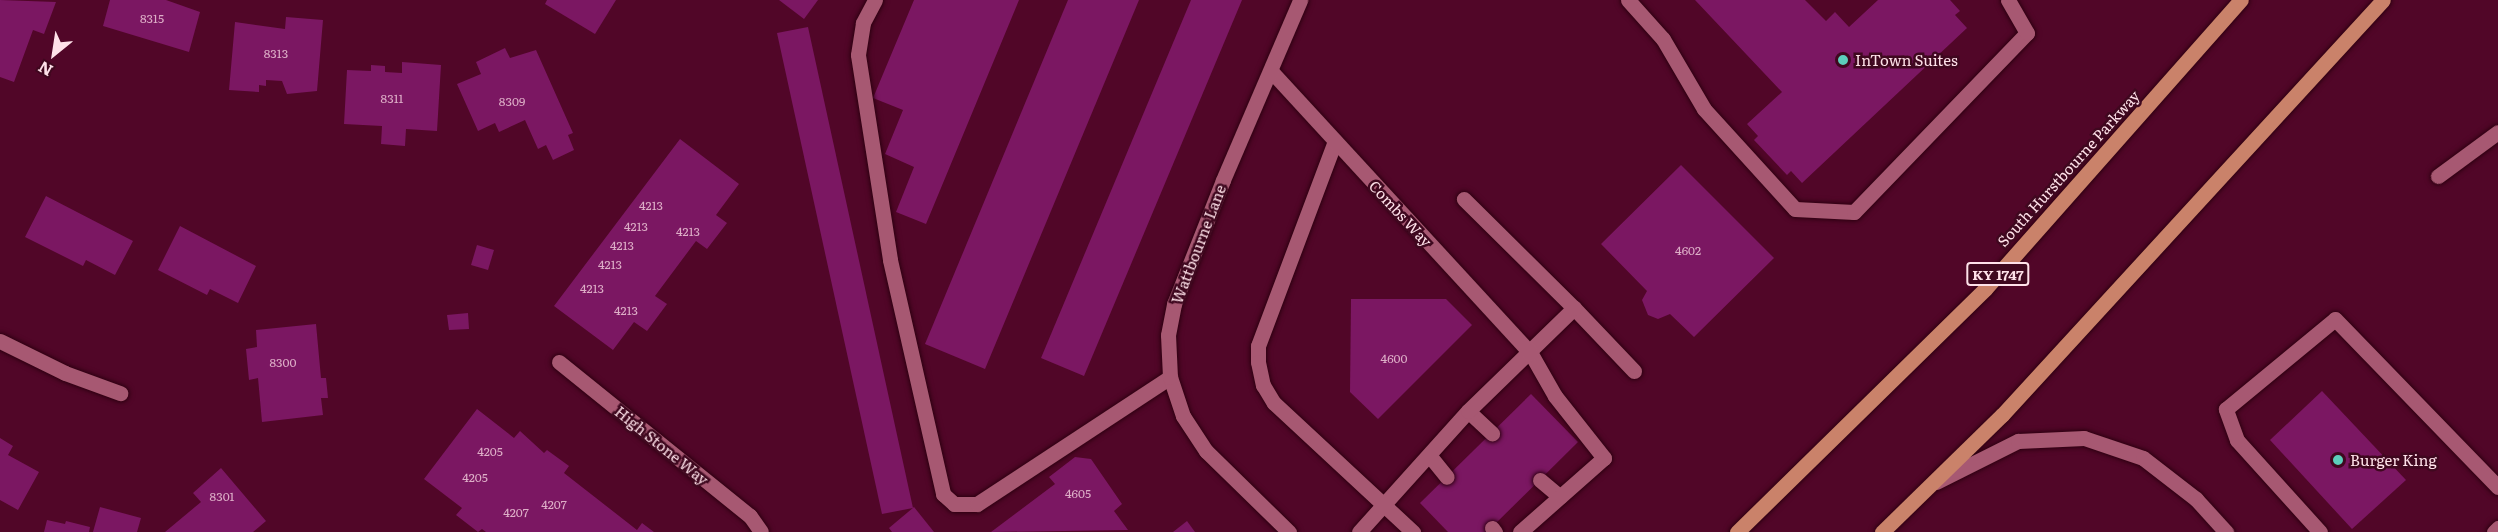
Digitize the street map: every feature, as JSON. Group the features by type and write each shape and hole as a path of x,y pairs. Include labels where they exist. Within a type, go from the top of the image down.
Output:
{"main road":[{"name":"South Hurstbourne Parkway","path":"1737,532 1985,289 2241,0"},
{"path":"1882,532 2002,415 2383,0"}],"street":[{"path":"875,0 863,23 858,55 890,260 943,494 954,504 978,504 1170,377"},
{"name":"Wattbourne Lane","path":"1289,532 1206,451 1183,416 1170,377 1168,335 1174,304 1300,0"},
{"path":"1628,0 1662,39 1704,109 1795,209 1854,212 2027,33 2008,0"},
{"name":"Combs Way","path":"1271,71 1531,354 1555,396 1604,458 1560,497"},
{"path":"2438,176 2498,132"},
{"path":"1335,141 1269,314 1258,346 1258,362 1263,385 1274,403 1382,506 1413,532"},
{"path":"1464,200 1574,308 1634,371"},
{"path":"1359,532 1468,411 1531,354 1574,308"},
{"path":"2320,532 2237,440 2226,409 2335,320 2498,487"},
{"path":"0,340 65,373 120,393"},
{"name":"High Stone Way","path":"559,362 750,516 761,532"},
{"path":"1468,411 1492,433"},
{"path":"1931,484 2018,441 2084,438 2143,458 2196,499 2226,532"},
{"path":"1429,455 1447,477"},
{"path":"1520,532 1560,497 1540,480"},
{"path":"2494,532 2498,528"}],"building":[{"path":"0,0 56,2 44,34 33,30 14,82 0,77"},
{"path":"110,0 166,0 200,12 189,52 103,26"},
{"path":"547,0 616,0 595,34 545,4"},
{"path":"779,0 818,0 804,19"},
{"path":"914,0 1019,0 926,224 896,212 914,167 885,154 903,110 873,98"},
{"path":"1068,0 1139,0 985,369 925,344"},
{"path":"1191,0 1242,0 1084,376 1041,358"},
{"name":"InTown Suites","path":"1695,0 1805,0 1826,21 1835,12 1849,27 1878,0 1950,0 1960,11 1955,15 1967,28 1802,183 1791,171 1787,175 1754,140 1758,136 1747,124 1782,92"},
{"path":"286,17 323,20 317,91 287,94 282,81 266,80 266,86 259,85 259,92 229,90 235,22 285,29"},
{"path":"808,27 913,508 882,514 777,33"},
{"path":"505,48 510,58 536,50 573,133 568,135 574,150 553,160 546,145 538,149 525,120 499,132 495,123 478,131 457,84 481,74 476,62"},
{"path":"402,62 441,65 437,131 406,129 405,146 381,144 382,126 344,124 347,70 371,71 371,65 385,66 385,72 402,73"},
{"path":"680,139 739,184 716,215 727,223 707,249 696,241 655,296 667,304 647,331 634,322 613,350 554,306"},
{"path":"1681,165 1774,258 1694,337 1670,314 1658,319 1648,315 1642,300 1647,291 1601,244"},
{"path":"46,196 133,241 115,275 86,260 83,266 25,237"},
{"path":"180,226 256,266 238,303 210,289 207,295 158,270"},
{"path":"477,245 494,250 488,270 471,265"},
{"path":"1351,299 1446,299 1472,325 1378,419 1350,392"},
{"path":"468,313 469,329 449,330 447,315"},
{"path":"316,324 321,378 326,378 328,398 321,398 323,415 262,422 258,378 249,380 246,349 257,347 256,330"},
{"name":"Burger King","path":"2322,391 2406,480 2352,529 2270,440"},
{"path":"1531,394 1578,442 1487,532 1448,532 1420,503"},
{"path":"477,409 514,438 520,431 544,453 547,450 569,466 564,473 637,530 642,523 654,532 486,532 482,529 478,532 456,515 462,508 424,479"},
{"path":"0,438 13,446 8,455 39,472 18,510 0,500"},
{"path":"1075,457 1091,459 1122,504 1114,511 1128,530 991,532 1055,484 1049,477"},
{"path":"221,468 266,521 253,532 165,532 201,502 193,493"},
{"path":"100,507 141,518 137,532 93,532"},
{"path":"914,507 934,532 892,532 889,528"},
{"path":"47,520 65,524 66,521 90,527 89,532 44,532"},
{"path":"1187,521 1195,532 1173,532"}],"place":[{"name":"InTown Suites","path":"1843,60"},
{"name":"Burger King","path":"2338,460"}]}
